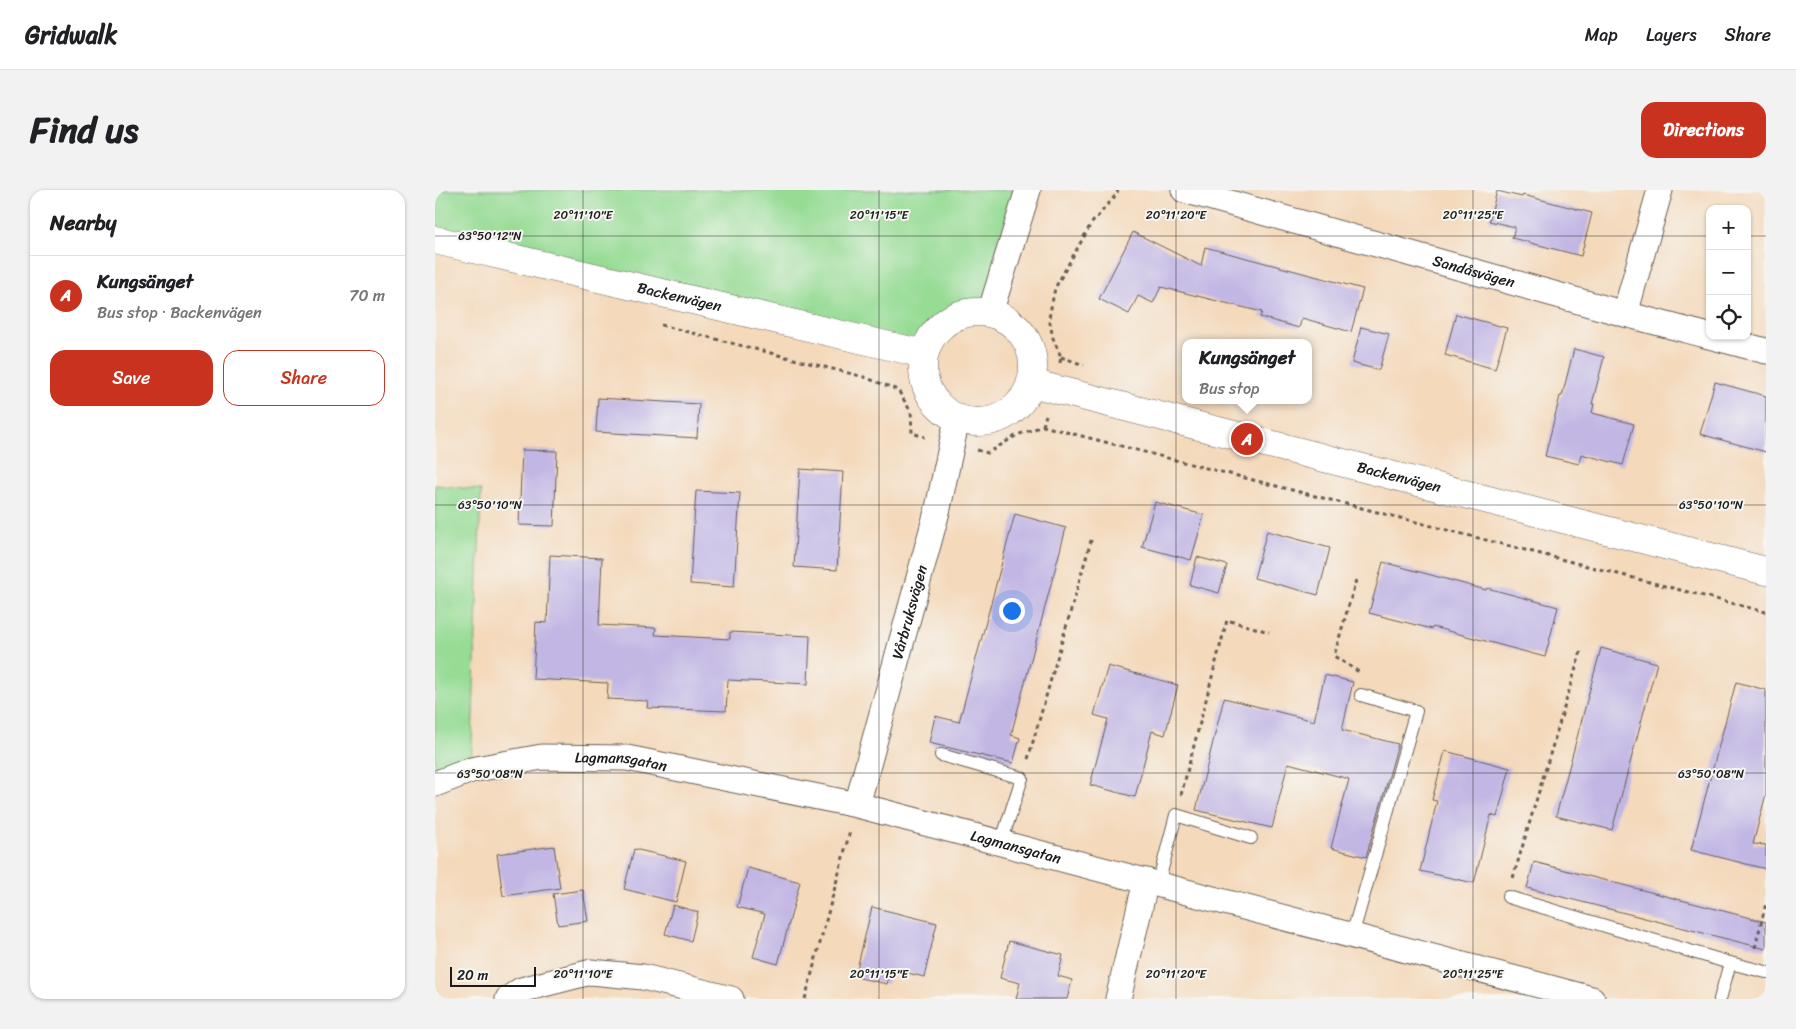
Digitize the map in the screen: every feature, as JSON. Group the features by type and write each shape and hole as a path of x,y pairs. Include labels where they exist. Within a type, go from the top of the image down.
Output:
{"street":[{"path":"990,314 1028,190"},
{"name":"Sandåsvägen","path":"1184,190 1625,314 1766,351"},
{"path":"1625,314 1660,190"},
{"name":"Backenvägen","path":"435,240 924,354"},
{"path":"967,313 990,314 1004,318 1025,339 1031,353 1033,368 1042,386 1002,418 955,432 928,393 922,374 924,354 932,336 944,323 967,313"},
{"name":"Backenvägen","path":"1042,386 1766,571"},
{"name":"Vårbruksvägen","path":"857,805 937,508 955,432"},
{"name":"Lagmansgatan","path":"435,784 471,770 541,757 627,758 857,805 1592,999"},
{"path":"1118,999 1152,883"},
{"path":"508,999 521,990 591,972 643,977 731,999"}],"lane":[{"path":"1352,936 1415,711 1361,695"},
{"path":"941,755 1022,778 1001,843"},
{"path":"1152,883 1176,815 1251,838"},
{"path":"1508,897 1766,972"},
{"path":"1720,999 1730,963"}],"path":[{"path":"1043,426 1042,386 1061,357 1053,338 1049,318 1055,288 1091,224 1116,196 1118,190"},
{"path":"654,323 864,377 898,390 911,412 912,433 955,432 988,453 1017,435 1043,426 1766,612"},
{"path":"1022,778 1092,536"},
{"path":"1356,580 1334,656 1359,672 1361,695"},
{"path":"1176,815 1227,620 1269,632"},
{"path":"1508,897 1581,651"},
{"path":"805,999 857,805"},
{"path":"1750,968 1766,903"}],"green space":[{"path":"435,190 1028,190 990,313 966,315 949,321 936,333 924,354 435,240"},
{"path":"435,485 481,490 471,770 435,784"}],"building":[{"path":"1497,191 1522,197 1523,195 1592,213 1581,256 1512,238 1515,227 1489,221"},
{"path":"1133,232 1201,266 1205,247 1363,289 1351,332 1302,318 1299,328 1260,317 1262,312 1161,287 1153,303 1138,296 1129,314 1099,299"},
{"path":"1456,314 1507,328 1495,369 1445,355"},
{"path":"1361,327 1389,334 1379,370 1352,363"},
{"path":"1574,349 1604,357 1592,404 1594,404 1592,413 1634,424 1623,465 1581,454 1579,464 1545,456"},
{"path":"1715,382 1766,396 1766,452 1700,434"},
{"path":"598,398 699,404 697,438 596,432"},
{"path":"522,450 557,451 554,526 519,525"},
{"path":"800,469 843,472 837,570 794,567"},
{"path":"696,491 740,493 734,587 690,584"},
{"path":"1155,502 1204,515 1191,560 1142,547"},
{"path":"1015,514 1066,528 1011,735 1020,738 1013,763 929,743 935,716 959,722"},
{"path":"1267,531 1330,548 1318,595 1254,578"},
{"path":"550,555 602,558 599,625 656,628 655,635 730,639 730,632 810,636 808,684 728,680 726,711 647,708 648,701 607,699 608,683 533,679 536,622 547,623"},
{"path":"1197,557 1227,565 1219,593 1190,585"},
{"path":"1383,562 1558,607 1545,657 1433,627 1432,629 1369,613"},
{"path":"1601,648 1657,663 1612,830 1556,816"},
{"path":"1108,666 1178,685 1165,735 1152,731 1135,797 1090,785 1108,719 1094,715"},
{"path":"1325,675 1353,682 1342,730 1398,744 1366,857 1331,848 1349,779 1288,763 1272,828 1196,810 1224,698 1314,721"},
{"path":"1736,682 1766,690 1766,794 1753,844 1766,845 1766,869 1691,850"},
{"path":"1445,751 1510,768 1497,817 1491,815 1474,883 1420,871 1437,801 1432,800"},
{"path":"554,846 560,888 503,896 497,854"},
{"path":"634,849 686,861 676,902 624,889"},
{"path":"1534,862 1766,922 1766,949 1527,888"},
{"path":"748,868 800,882 778,964 753,957 765,914 737,907"},
{"path":"583,890 588,921 558,925 553,894"},
{"path":"673,905 698,912 691,941 665,934"},
{"path":"872,907 937,923 924,977 891,969 887,984 855,977"},
{"path":"1009,941 1063,955 1058,976 1072,980 1067,999 1016,999 1020,983 1000,978"}],"place":[{"name":"Kungsänget","path":"1247,439"}]}
